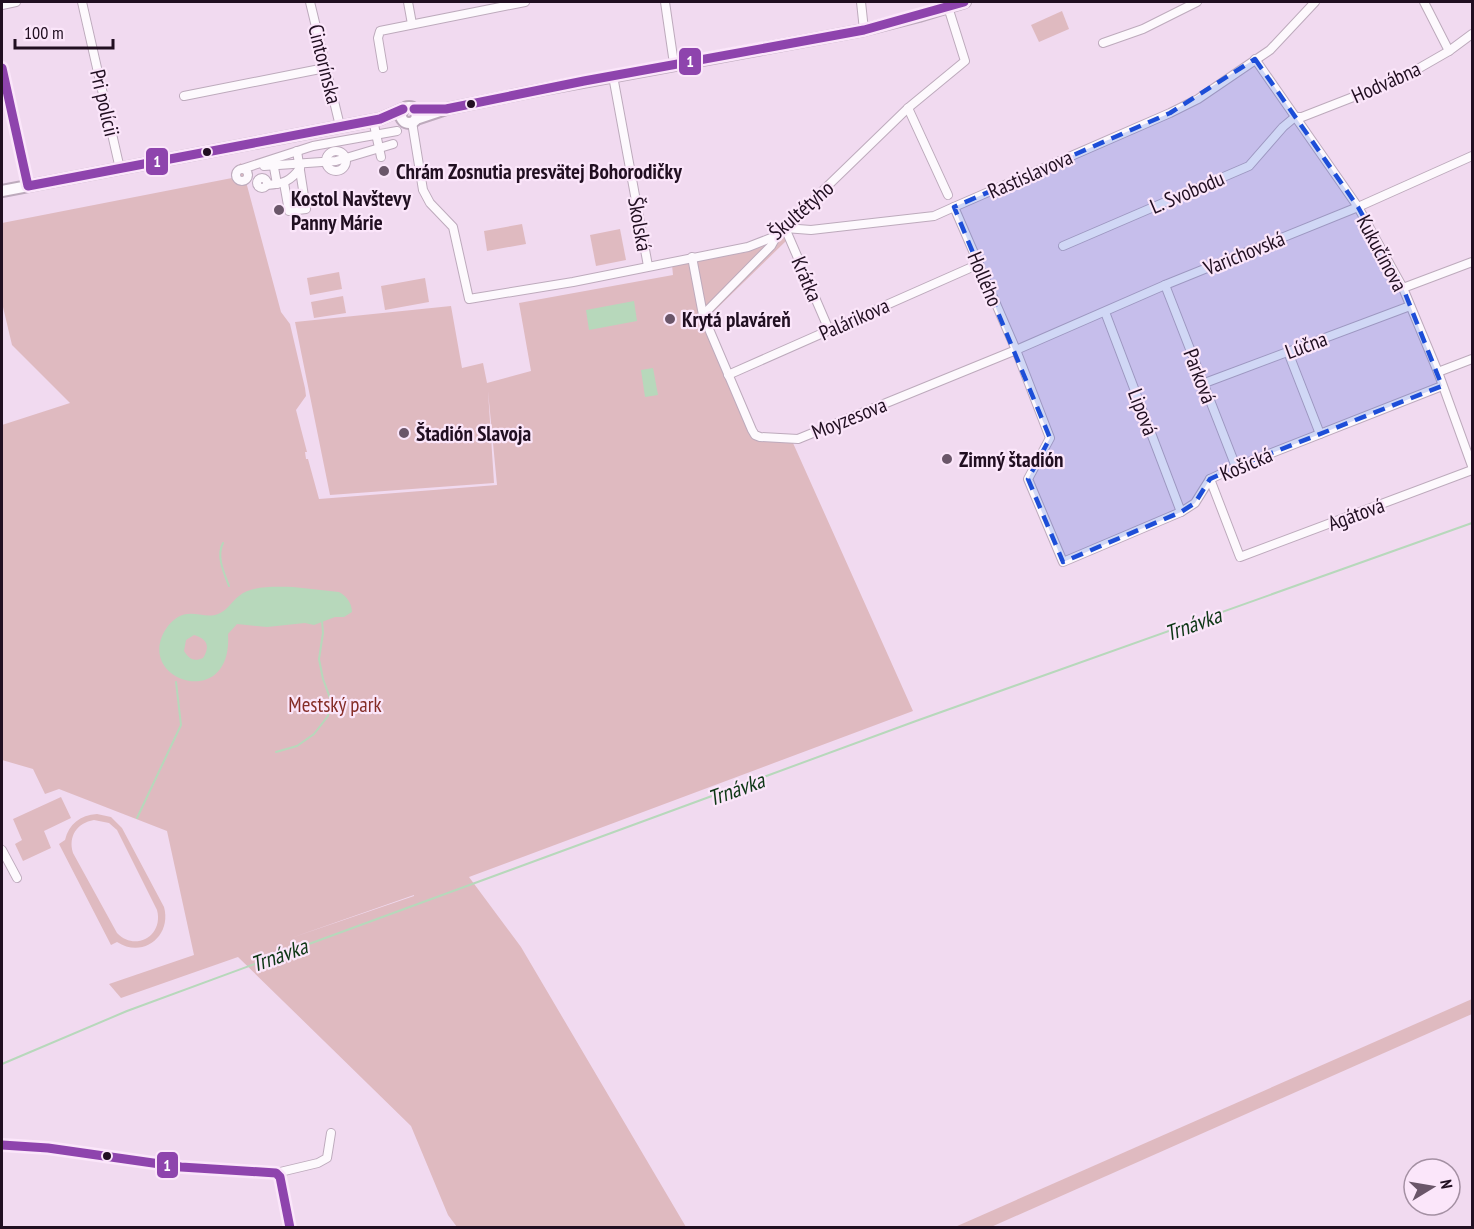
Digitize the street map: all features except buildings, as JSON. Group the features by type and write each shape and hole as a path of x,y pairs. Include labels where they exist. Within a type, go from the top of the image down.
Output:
{"street":[{"path":"2,5 16,2"},
{"name":"Pri polícii","path":"82,2 120,168"},
{"name":"Cintorínska","path":"310,2 340,126"},
{"path":"408,2 412,24"},
{"path":"383,68 378,38 380,30 525,2"},
{"path":"665,2 674,57"},
{"path":"861,2 864,30"},
{"path":"2,191 377,119 410,116 864,30 965,2"},
{"path":"1103,43 1143,29 1197,2"},
{"name":"Rastislavova","path":"785,228 811,230 933,216 1198,99 1270,50 1315,2"},
{"path":"1424,2 1449,51"},
{"name":"Škultétyho","path":"410,116 423,190 430,203 453,227 469,299 573,282 748,247 776,236 908,108 965,62 948,7"},
{"name":"Hodvábna","path":"1295,117 1302,117 1402,78 1449,51 1473,34"},
{"name":"Kukučínova","path":"1255,59 1358,207 1403,288 1438,372 1473,466"},
{"path":"2,68 28,186"},
{"path":"184,96 325,68"},
{"name":"Školská","path":"613,76 648,266"},
{"path":"908,108 948,195"},
{"name":"L. Svobodu","path":"1064,246 1249,166 1283,127 1295,117"},
{"path":"377,119 376,135 381,157"},
{"path":"300,165 292,177 271,184 247,177 241,181 236,177 237,172 242,169 273,162 297,151 397,131"},
{"path":"327,162 328,157 347,141"},
{"path":"273,162 300,165 327,162 393,144"},
{"path":"318,146 323,150 342,154 345,158"},
{"path":"263,164 271,184 289,210 306,209 297,151"},
{"name":"Varichovská","path":"1016,350 1166,285 1358,207 1473,156"},
{"path":"271,184 273,162"},
{"name":"Hollého","path":"954,207 1016,350 1050,438 1028,479 1063,562"},
{"name":"Krátka","path":"785,228 829,330"},
{"path":"703,315 771,246 776,236"},
{"name":"Moyzesova","path":"692,257 703,315 755,435 798,439 1016,350"},
{"path":"1403,288 1473,262"},
{"name":"Palárikova","path":"728,375 979,264"},
{"name":"Parková","path":"1166,285 1202,384 1236,467"},
{"name":"Lúčna","path":"1202,384 1410,306"},
{"name":"Lipová","path":"1105,312 1181,512"},
{"path":"1288,352 1320,434"},
{"path":"1438,372 1473,359"},
{"name":"Košická","path":"1063,562 1181,512 1195,503 1210,479 1442,386"},
{"name":"Agátová","path":"1210,479 1240,557 1473,470"},
{"path":"2,850 17,878"},
{"path":"2,1145 33,1147 184,1168 276,1173 318,1163 327,1158 331,1133"},
{"path":"276,1173 280,1177 290,1227"}],"highlighted area":[{"path":"1255,59 1358,207 1403,288 1442,386 1210,479 1195,503 1181,512 1063,562 1028,479 1050,438 954,207 1170,113"}],"green space":[{"path":"1062,11 1069,29 1039,42 1031,25"},
{"name":"Mestský park","path":"241,163 281,312 290,324 306,396 296,410 307,452 305,452 306,459 308,459 319,499 497,485 488,391 494,483 330,495 295,322 451,306 462,368 483,363 487,383 531,371 519,303 673,275 672,265 747,252 780,237 786,241 707,318 701,321 749,433 756,439 793,443 913,711 469,877 521,947 686,1227 457,1227 448,1215 411,1126 238,957 121,998 109,984 194,955 167,831 59,789 45,794 33,769 2,760 2,425 70,403 12,345 2,307 2,223 232,178 235,168","holes":["414,895 414,896 291,938"]},
{"path":"522,224 526,244 487,251 484,231"},
{"path":"620,229 626,260 596,266 590,235"},
{"path":"339,272 342,289 310,295 307,278"},
{"path":"425,278 429,302 385,310 381,286"},
{"path":"343,296 346,313 314,318 311,302"},
{"path":"61,797 71,818 44,831 51,848 23,861 15,844 22,840 13,819"},
{"path":"97,814 111,817 122,828 164,907 164,927 153,942 145,946 127,947 117,942 111,945 59,844 65,840 69,829 76,821 85,816","holes":["94,820 109,823 117,830 157,910 158,919 152,934 139,941 124,939 117,933 73,853 73,836 79,827"]},
{"path":"1472,999 1472,1014 991,1227 955,1227"}],"shaded area":[{"path":"634,301 637,321 589,330 586,310"},
{"path":"653,368 658,395 645,397 641,370"},
{"path":"264,587 293,587 339,592 348,600 352,612 344,617 335,617 314,625 305,623 267,627 237,624 228,634 226,657 218,672 205,680 191,681 177,677 166,668 160,655 161,639 168,626 178,617 188,614 218,614 244,592 251,590","holes":["194,635 205,641 207,647 203,658 194,660 184,651 186,640"]}],"waterway":[{"name":"Trnávka","path":"2,1064 127,1011 279,955 916,721 1472,523"},
{"path":"223,543 220,553 229,586"},
{"path":"276,752 297,746 314,734 328,716 330,698 319,659 323,633 322,621"},
{"path":"137,818 181,725 176,682"}],"transit line":[{"name":"1","path":"414,109 446,109 584,81 864,30 964,2"},
{"name":"1","path":"2,68 28,186 380,119 403,109"},
{"name":"1","path":"2,1145 48,1148 181,1167 276,1173 280,1177 290,1228"}],"place":[{"name":"Chrám Zosnutia presvätej Bohorodičky","path":"384,171"},
{"name":"Kostol Navštevy Panny Márie","path":"279,210"},
{"name":"Krytá plaváreň","path":"670,319"},
{"name":"Štadión Slavoja","path":"404,433"},
{"name":"Zimný štadión","path":"947,459"}]}
